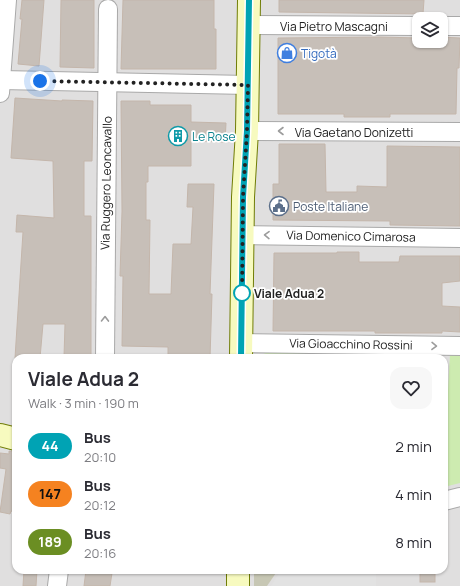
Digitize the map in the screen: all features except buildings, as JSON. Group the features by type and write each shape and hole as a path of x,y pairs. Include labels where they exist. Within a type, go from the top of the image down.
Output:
{"main road":[{"path":"241,350 243,197 247,131 249,0"},
{"path":"0,435 12,438"},
{"path":"238,574 238,586"}],"street":[{"path":"7,0 3,23 0,87 107,83 248,85"},
{"name":"Via Ruggero Leoncavallo","path":"105,354 108,9"},
{"name":"Via Pietro Mascagni","path":"248,25 412,26"},
{"path":"448,26 460,26"},
{"name":"Via Gaetano Donizetti","path":"247,131 460,132"},
{"name":"Via Domenico Cimarosa","path":"243,235 460,238"},
{"name":"Via Gioacchino Rossini","path":"241,350 460,346"},
{"path":"448,500 460,497"},
{"path":"57,586 58,574"}],"shaded area":[{"path":"0,0 460,0 460,586 0,586"},
{"path":"254,574 275,574 267,586 254,586"},
{"path":"278,574 376,574 376,586 271,586"}],"green space":[{"path":"269,352 438,354 263,354"},
{"path":"450,354 460,354 460,483 448,486 448,390"}],"bus line":[{"name":"44","path":"241,354 243,197 247,131 249,0"}],"place":[{"name":"Tigotà","path":"287,53"},
{"name":"Le Rose","path":"178,136"},
{"name":"Poste Italiane","path":"279,206"},
{"name":"Viale Adua 2","path":"242,293"}],"route":[{"path":"40,81 248,85 243,197 242,296 242,293"}]}
